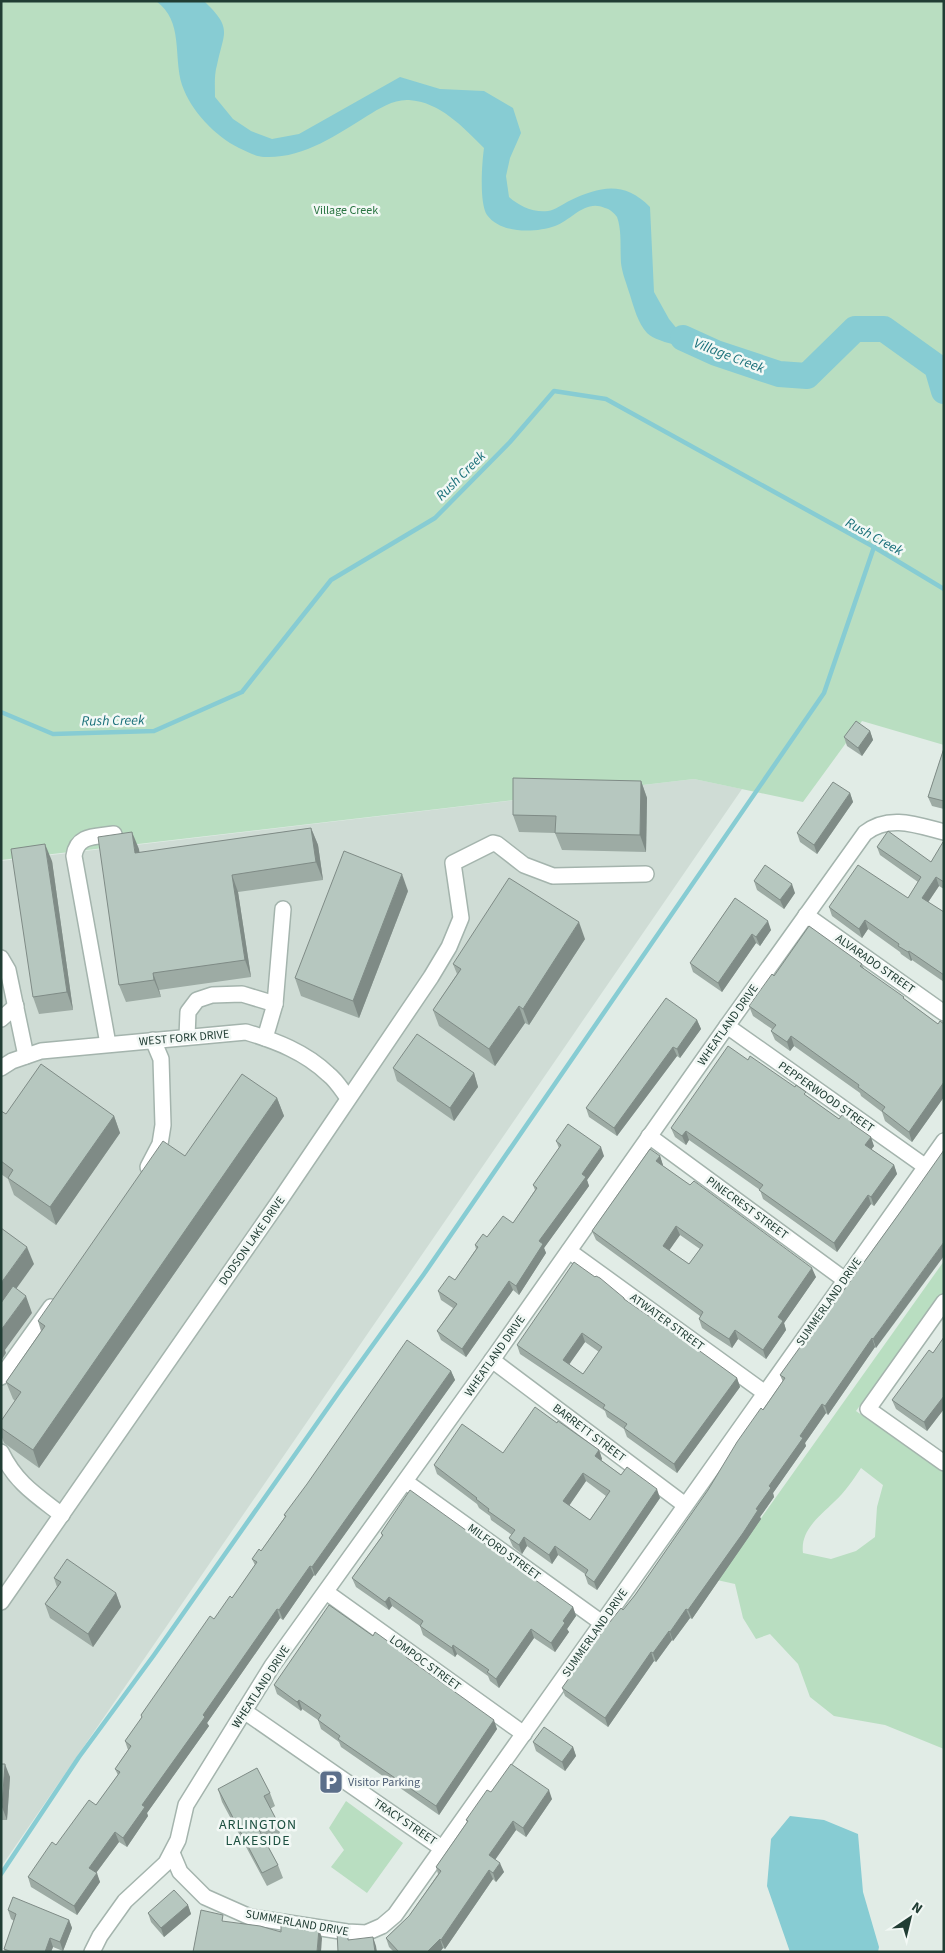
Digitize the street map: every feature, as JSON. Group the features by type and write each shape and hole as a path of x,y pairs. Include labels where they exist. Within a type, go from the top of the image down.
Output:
{"street":[{"name":"WHEATLAND DRIVE","path":"92,1952 100,1936 125,1901 166,1863 178,1840 186,1805 272,1666 406,1482 865,833 875,826 894,822 944,832"},
{"path":"108,1044 74,856 75,846 82,839 114,834"},
{"name":"DODSON LAKE DRIVE","path":"1,1602 278,1203 431,977 449,947 460,918 453,863 493,843 524,865 553,876 646,874"},
{"path":"266,1038 275,1004 283,910"},
{"name":"ALVARADO STREET","path":"806,914 944,1012"},
{"path":"1,958 8,970 26,1056"},
{"path":"188,1038 188,1012 197,1000 212,995 242,994 275,1004"},
{"path":"1,1019 16,1006"},
{"name":"PEPPERWOOD STREET","path":"727,1026 926,1167"},
{"name":"WEST FORK DRIVE","path":"1,1068 12,1061 41,1051 246,1032 276,1041 310,1059 330,1074 348,1098"},
{"path":"141,1177 153,1161 160,1144 163,1125 160,1060 153,1040"},
{"name":"PINECREST STREET","path":"649,1136 845,1280"},
{"name":"SUMMERLAND DRIVE","path":"172,1853 180,1872 205,1897 250,1917 347,1932 366,1932 382,1926 395,1915 944,1141"},
{"name":"ATWATER STREET","path":"569,1250 765,1393"},
{"path":"1,1377 57,1297"},
{"path":"944,1302 868,1409 944,1463"},
{"name":"BARRETT STREET","path":"492,1360 685,1505"},
{"path":"1,1452 7,1465 25,1488 62,1515"},
{"name":"MILFORD STREET","path":"406,1482 602,1623"},
{"name":"LOMPOC STREET","path":"326,1592 524,1734"},
{"name":"TRACY STREET","path":"244,1712 443,1848"}],"shaded area":[{"path":"694,779 742,789 1,1867 1,861"}],"green space":[{"path":"1,1 944,1 944,745 862,721 803,802 694,779 1,860"},
{"path":"944,1261 944,1291 856,1411 944,1473 944,1749 885,1725 834,1716 810,1697 798,1664 770,1634 756,1639 743,1618 735,1584 717,1580","holes":["861,1468 883,1485 877,1507 875,1537 856,1551 831,1559 803,1553 805,1537 812,1524 838,1498"]},
{"path":"346,1801 403,1843 367,1893 331,1867 344,1850 329,1828"}],"water":[{"path":"156,1 204,1 213,10 223,25 224,31 215,73 215,97 233,119 251,131 272,139 299,134 400,77 440,89 484,91 513,108 521,133 510,158 506,176 509,197 527,208 537,211 548,211 602,189 621,190 631,193 640,199 650,207 654,292 669,319 682,335 716,353 660,340 652,337 641,325 623,275 619,222 610,210 591,206 555,226 528,231 509,229 493,221 484,209 483,201 482,172 484,148 450,117 431,105 403,100 387,105 331,138 305,150 278,157 261,157 230,143 205,122 186,95 179,74 176,40 171,18"},
{"path":"790,1816 824,1820 858,1834 863,1892 879,1947 878,1952 790,1952 767,1886 771,1839"}],"building":[{"path":"856,721 870,731 858,748 844,737"},
{"path":"944,748 944,801 928,797"},
{"path":"513,778 641,781 640,835 555,833 556,816 513,815"},
{"path":"833,782 850,793 814,845 797,833"},
{"path":"311,828 316,862 232,875 245,960 153,973 154,980 119,985 98,837 132,832 135,853"},
{"path":"888,831 931,862 944,843 944,882 936,877 922,898 944,912 944,975 909,951 898,946 899,944 865,920 859,929 829,907 858,865 908,898 921,877 877,847"},
{"path":"45,844 67,992 33,997 11,849"},
{"path":"344,851 402,874 353,1001 295,978"},
{"path":"765,865 792,884 780,900 754,881"},
{"path":"509,878 579,922 523,1009 519,1006 489,1049 433,1010 461,969 453,964"},
{"path":"735,898 768,921 756,937 752,934 718,983 690,963"},
{"path":"809,926 862,964 860,966 938,1024 940,1021 944,1024 944,1082 909,1132 882,1111 885,1107 858,1087 859,1085 791,1036 787,1042 771,1031 776,1025 749,1006 772,974 774,976"},
{"path":"666,998 697,1020 677,1049 673,1047 614,1128 586,1108"},
{"path":"417,1034 474,1073 450,1108 393,1068"},
{"path":"728,1046 748,1060 750,1056 795,1087 796,1085 806,1092 804,1094 839,1119 842,1115 852,1121 851,1123 871,1137 865,1145 894,1165 871,1197 868,1195 834,1243 759,1190 763,1185 686,1131 682,1136 671,1128"},
{"path":"41,1064 114,1116 50,1207 8,1178 13,1170 1,1161 1,1111 6,1114"},
{"path":"242,1074 277,1098 33,1450 1,1428 1,1421 21,1392 6,1382 45,1326 38,1321 163,1141 185,1156"},
{"path":"568,1124 601,1147 582,1174 586,1177 539,1241 543,1244 516,1286 509,1281 462,1349 437,1331 457,1304 438,1291 449,1276 455,1280 478,1247 475,1245 483,1234 487,1237 503,1216 513,1223 537,1188 533,1185 561,1145 556,1141"},
{"path":"650,1149 660,1156 656,1161 690,1185 694,1181 812,1268 778,1317 783,1321 763,1350 735,1330 729,1339 709,1326 699,1319 703,1312 592,1231","holes":["676,1226 703,1245 689,1264 663,1246"]},
{"path":"944,1150 944,1242 872,1338 825,1406 822,1404 800,1436 803,1438 769,1486 771,1488 756,1509 758,1510 743,1533 688,1610 686,1609 653,1653 651,1652 605,1718 562,1688 598,1637 621,1608 623,1610 635,1595 708,1490 737,1442 761,1408 763,1410 785,1378 780,1375 826,1311 828,1312"},
{"path":"1,1228 27,1247 1,1283"},
{"path":"574,1262 595,1277 600,1278 624,1299 657,1320 737,1378 674,1464 624,1428 627,1424 603,1408 605,1405 517,1345","holes":["582,1333 602,1347 583,1374 563,1360"]},
{"path":"13,1286 26,1296 1,1330 1,1303"},
{"path":"944,1337 944,1396 924,1422 892,1400 929,1350 933,1353"},
{"path":"407,1340 451,1371 312,1567 310,1566 279,1610 277,1609 203,1715 205,1717 142,1805 145,1807 123,1838 115,1832 89,1868 97,1873 74,1906 28,1877 52,1842 56,1845 89,1800 96,1805 120,1772 115,1769 131,1746 125,1741 142,1717 141,1715 210,1616 214,1619 230,1596 232,1598 257,1562 252,1559 259,1549 261,1551 286,1516 284,1515"},
{"path":"535,1407 599,1450 595,1456 621,1475 627,1467 657,1489 594,1582 585,1575 588,1570 555,1546 549,1555 524,1537 519,1545 509,1538 515,1530 488,1511 489,1509 477,1498 434,1465 462,1424 503,1453","holes":["583,1473 610,1491 590,1520 563,1501"]},
{"path":"410,1490 573,1607 563,1621 565,1623 551,1643 531,1629 496,1679 487,1672 489,1670 453,1645 452,1648 420,1626 423,1621 389,1597 385,1602 352,1578 383,1535 381,1533"},
{"path":"67,1559 116,1593 88,1634 45,1604 61,1582 54,1578"},
{"path":"329,1605 373,1636 375,1632 407,1655 406,1657 494,1720 436,1806 338,1739 340,1736 318,1720 321,1715 299,1700 297,1702 274,1685"},
{"path":"544,1727 573,1747 562,1762 533,1742"},
{"path":"1,1764 5,1764 2,1807 1,1807"},
{"path":"511,1764 549,1790 523,1828 513,1821 489,1855 500,1863 493,1873 489,1870 441,1940 427,1952 399,1952 386,1938 409,1916 441,1871 436,1867 468,1821 466,1820 487,1790 491,1792"},
{"path":"257,1768 270,1793 264,1796 276,1819 258,1828 278,1865 262,1873 218,1789"},
{"path":"174,1890 188,1905 161,1928 148,1913"},
{"path":"13,1897 69,1920 60,1942 50,1938 45,1952 12,1952 4,1949 16,1914 8,1910"},
{"path":"201,1910 223,1915 222,1921 260,1926 281,1932 281,1923 319,1929 317,1952 193,1952"},
{"path":"337,1931 348,1933 348,1940 373,1937 375,1952 338,1952"}],"waterway":[{"name":"Village Creek","path":"683,338 716,353 779,374 807,376 855,329 884,329 937,367 944,391"},
{"name":"Rush Creek","path":"1,712 53,734 154,731 242,692 331,580 435,518 510,442 554,391 606,399 874,547 944,589"},
{"path":"1,1874 79,1757 154,1655 424,1274 824,693 874,547"}],"place":[{"name":"Visitor Parking","path":"331,1782"}],"district":[{"name":"ARLINGTON LAKESIDE","path":"258,1834"}]}
